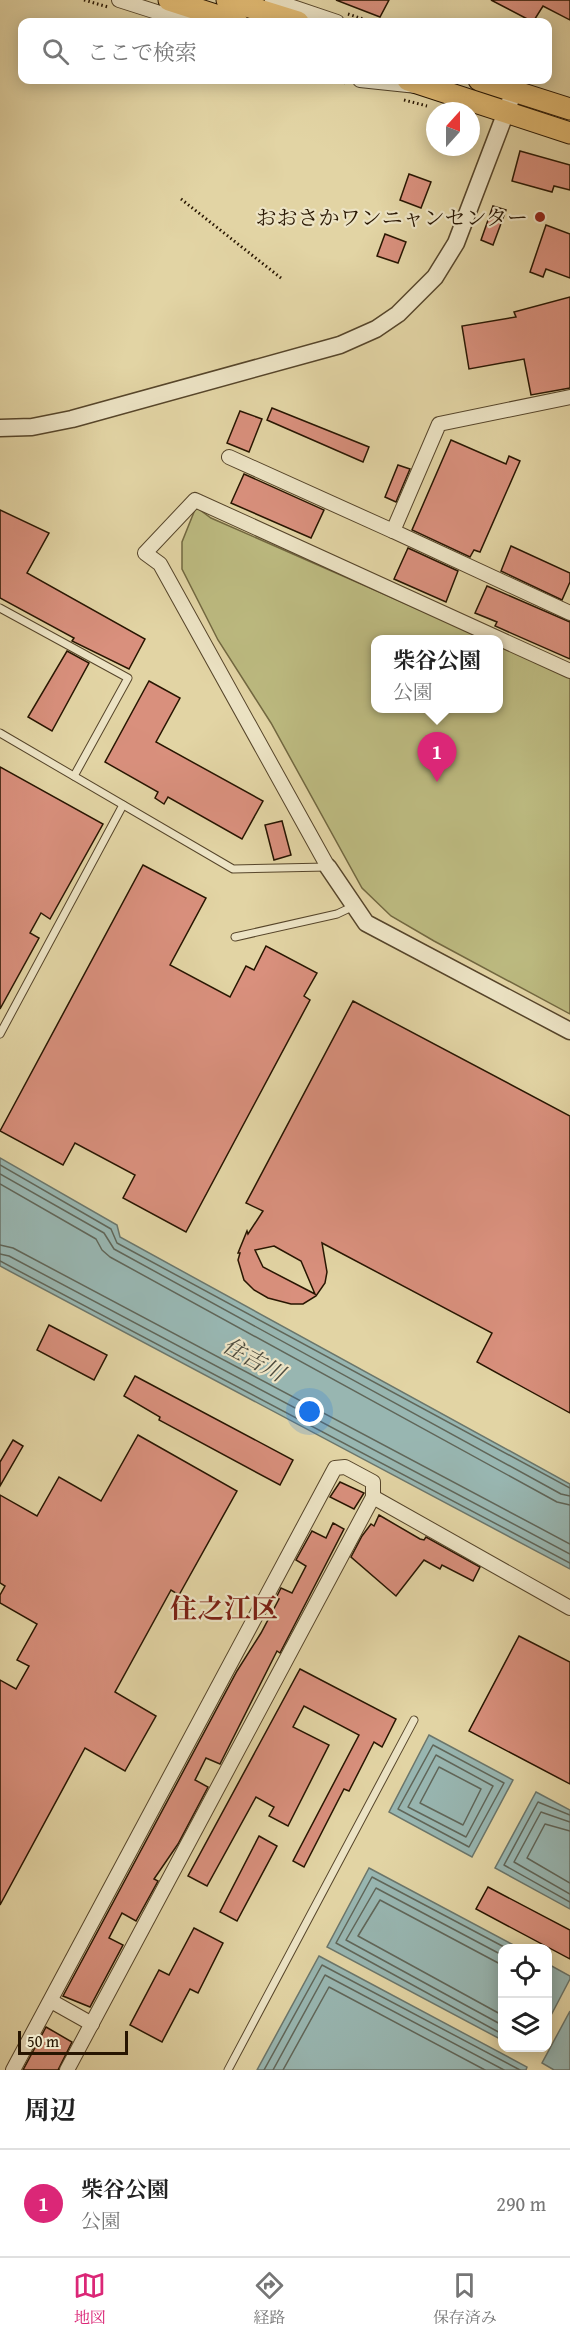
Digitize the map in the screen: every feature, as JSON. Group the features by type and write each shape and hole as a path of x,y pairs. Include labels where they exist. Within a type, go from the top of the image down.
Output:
{"main road":[{"path":"227,0 285,18"},
{"path":"179,9 219,18"},
{"path":"421,84 570,133"},
{"path":"491,84 570,109"}],"street":[{"path":"119,0 179,9"},
{"path":"272,0 325,18"},
{"path":"401,84 431,87"},
{"path":"0,428 32,427 72,420 340,345 376,329 398,314 435,277 456,243 513,91"},
{"path":"393,531 439,424 570,397"},
{"path":"229,457 570,613"},
{"path":"491,635 195,500 145,553 160,564 328,867 366,923 570,1031"},
{"path":"503,640 570,671"},
{"path":"14,2070 335,1468 345,1467 373,1482 373,1497 67,2070"},
{"path":"373,1497 570,1608"},
{"path":"51,2001 92,2024"}],"lane":[{"path":"0,608 128,678 74,776"},
{"path":"0,733 233,869 328,867"},
{"path":"0,1034 123,805"},
{"path":"234,937 337,914 354,906"},
{"path":"228,2070 414,1720"}],"path":[{"path":"182,199 281,278"}],"shaded area":[{"path":"196,507 211,518 477,635 371,635 371,713 503,713 503,647 570,678 570,1014 391,916 362,888 271,723 218,640 182,569 182,542"}],"water":[{"name":"住吉川","path":"0,1158 117,1225 120,1237 570,1484 570,1569 0,1266"},
{"path":"429,1735 513,1780 472,1857 389,1812"},
{"path":"536,1792 570,1810 570,1909 495,1868"},
{"path":"369,1868 512,1944 498,1944 498,2038 327,1947"},
{"path":"319,1956 527,2067 526,2070 257,2070"},
{"path":"552,1966 570,1976 552,2013"},
{"path":"570,2011 570,2070 554,2070 542,2063 548,2052 552,2052 552,2044"}],"building":[{"path":"336,0 389,0 380,17"},
{"path":"491,0 570,0 570,20 543,6 536,18 525,18"},
{"path":"520,151 570,165 570,190 554,186 552,192 512,181"},
{"path":"409,174 431,182 421,208 400,200"},
{"path":"493,206 506,210 493,245 481,240"},
{"path":"546,225 570,234 570,278 546,269 543,277 530,272"},
{"path":"385,234 406,242 398,263 377,256"},
{"path":"570,297 570,388 531,395 524,359 469,369 462,326 516,317 514,312"},
{"path":"272,408 369,447 363,462 267,420"},
{"path":"240,411 262,419 249,452 227,443"},
{"path":"451,440 506,464 509,456 520,461 480,552 474,550 470,557 412,530"},
{"path":"398,465 410,469 396,502 385,497"},
{"path":"244,474 324,510 311,538 231,503"},
{"path":"0,510 49,533 27,573 145,639 129,669 72,641 74,638 0,598"},
{"path":"511,546 570,573 570,582 562,600 501,571"},
{"path":"408,548 458,571 446,602 394,579"},
{"path":"487,586 570,622 570,659 495,626 497,622 475,613"},
{"path":"67,651 89,663 52,731 28,717"},
{"path":"149,681 180,698 156,742 263,801 242,839 168,797 164,804 155,798 158,792 105,762"},
{"path":"0,767 103,824 50,919 41,913 30,933 39,938 0,1009"},
{"path":"282,821 291,855 274,860 265,825"},
{"path":"143,865 206,898 170,965 230,997 246,966 254,970 266,946 317,973 304,996 310,1000 186,1232 123,1198 135,1175 75,1143 63,1165 0,1131"},
{"path":"353,1001 570,1116 570,1413 477,1362 492,1333 322,1243 327,1272 325,1283 316,1296 303,1304 291,1304 268,1298 254,1290 244,1280 238,1260 240,1253 238,1253 247,1231 248,1234 263,1211 246,1203","holes":["274,1246 301,1261 315,1294 263,1267 255,1250"]},
{"path":"49,1325 107,1355 94,1380 37,1350"},
{"path":"135,1376 293,1460 280,1485 159,1420 160,1417 124,1396"},
{"path":"138,1435 237,1491 179,1595 171,1590 115,1692 156,1716 125,1771 85,1748 0,1905 0,1680 16,1689 29,1666 17,1660 37,1624 0,1603 0,1595 5,1586 0,1583 0,1495 37,1516 59,1477 101,1501"},
{"path":"13,1440 23,1446 0,1486 0,1462"},
{"path":"340,1482 364,1493 354,1509 330,1497"},
{"path":"379,1515 420,1539 424,1540 426,1537 480,1567 473,1581 442,1565 440,1569 424,1560 396,1596 351,1557 362,1536 371,1524 374,1526"},
{"path":"333,1523 344,1529 280,1653 277,1651 220,1764 206,1758 195,1780 208,1787 178,1844 154,1879 158,1881 136,1921 122,1913 109,1938 123,1945 90,2007 63,1996 237,1671 261,1633 279,1599 276,1598 281,1588 292,1593 306,1566 296,1560 312,1531 326,1538"},
{"path":"519,1636 570,1662 570,1784 469,1731"},
{"path":"300,1669 396,1719 382,1747 374,1742 349,1791 344,1789 304,1867 293,1861 359,1735 304,1706 293,1727 329,1745 288,1826 269,1816 274,1807 256,1797 207,1886 188,1876"},
{"path":"259,1836 277,1846 237,1921 220,1912"},
{"path":"488,1887 570,1930 570,1959 552,1949 552,1944 542,1944 476,1909"},
{"path":"194,1928 223,1943 198,1993 190,1989 162,2042 130,2025 159,1970 169,1975"},
{"path":"46,2027 72,2042 58,2070 23,2070"}],"place":[{"name":"おおさかワンニャンセンター","path":"540,217"},
{"name":"柴谷公園","path":"437,782"}],"district":[{"name":"住之江区","path":"224,1608"}]}
